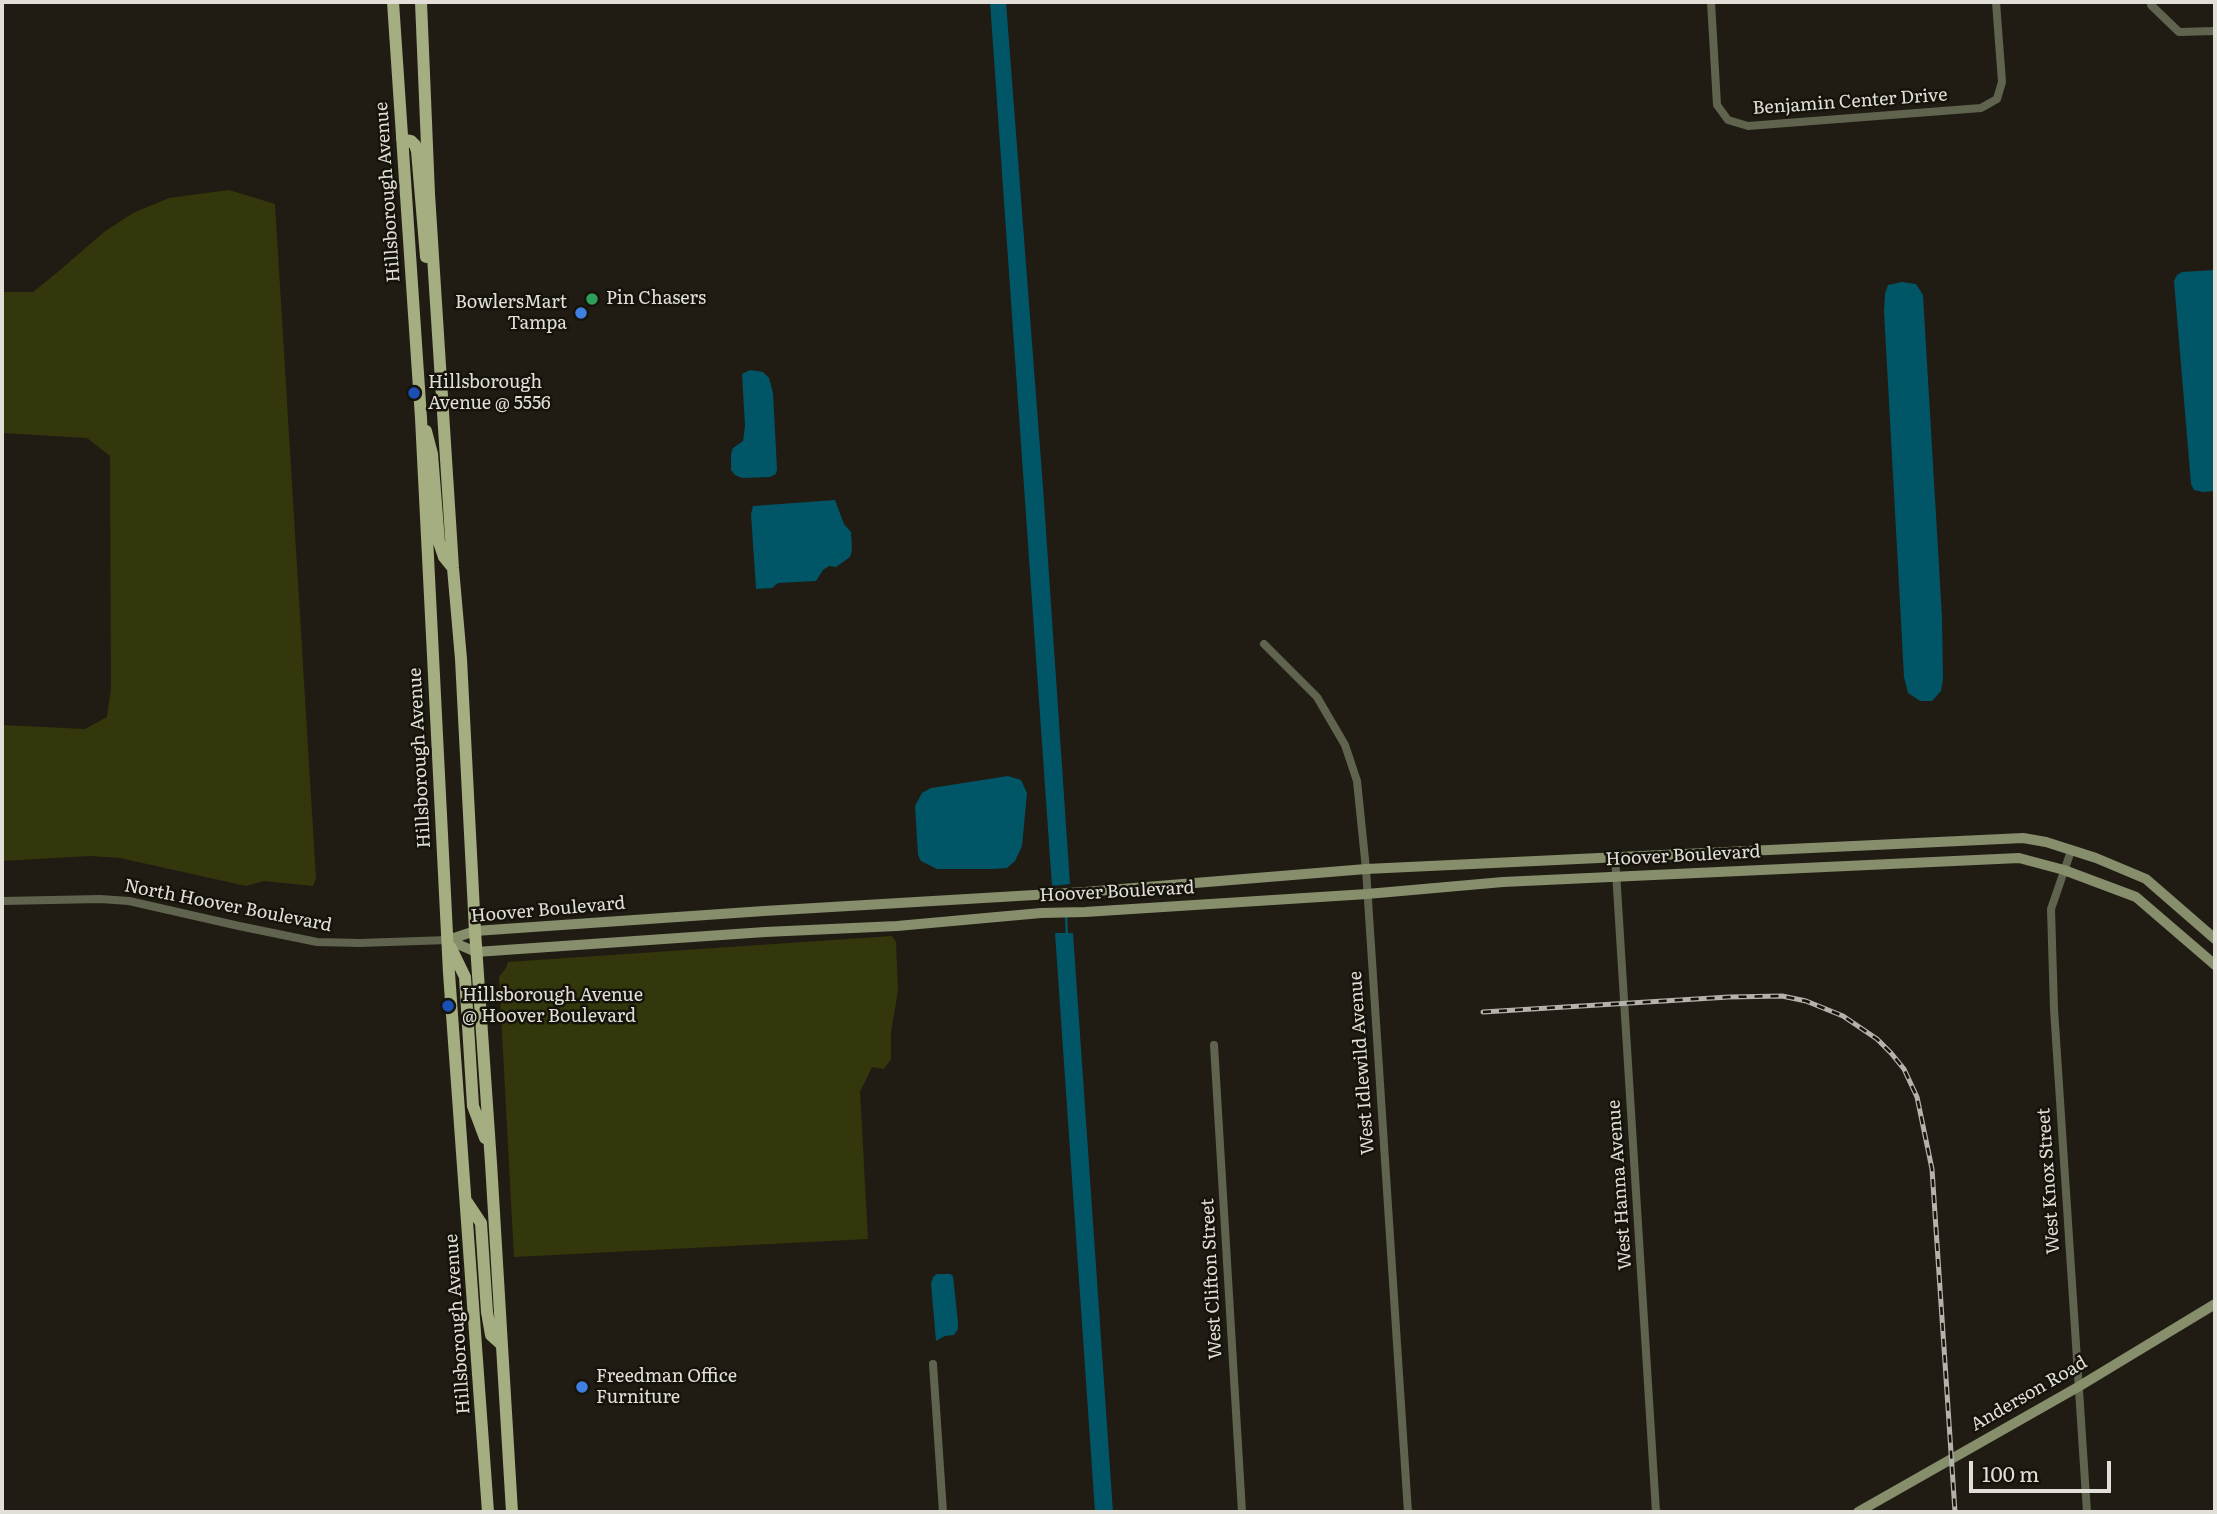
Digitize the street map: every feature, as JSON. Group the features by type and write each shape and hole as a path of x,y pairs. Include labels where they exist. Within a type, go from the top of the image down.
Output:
{"main road":[{"name":"Hillsborough Avenue","path":"394,2 421,418 448,940 488,1512"},
{"path":"421,2 429,182 462,672 476,952 512,1512"},
{"path":"402,139 411,141 417,151 425,255 435,272"},
{"path":"421,418 432,454 441,551 453,568"},
{"name":"Hoover Boulevard","path":"448,940 475,931 1085,892 1366,869 2023,838 2096,858 2146,879 2215,939"},
{"name":"Hoover Boulevard","path":"448,940 476,952 765,932 901,926 1041,913 1367,894 1503,882 2019,858 2064,870 2136,897 2215,965"},
{"path":"448,940 465,977 473,1106 490,1152"},
{"path":"466,1202 481,1223 487,1312 491,1335 501,1344"},
{"name":"Anderson Road","path":"1858,1512 2078,1387 2215,1304"}],"street":[{"name":"Benjamin Center Drive","path":"1711,2 1717,105 1728,120 1748,126 1982,108 1997,99 2002,82 1996,2"},
{"path":"2151,2 2179,32 2215,31"},
{"name":"West Idlewild Avenue","path":"1264,644 1317,697 1345,745 1357,781 1366,869 1408,1512"},
{"name":"West Knox Street","path":"2071,850 2051,909 2054,1003 2087,1512"},
{"name":"West Hanna Avenue","path":"1615,856 1656,1512"},
{"name":"North Hoover Boulevard","path":"2,901 129,901 317,942 448,940"},
{"name":"West Clifton Street","path":"1214,1045 1242,1512"},
{"path":"933,1364 943,1512"}],"green space":[{"path":"229,190 275,204 316,879 313,886 264,881 246,886 120,858 90,856 2,861 2,725 85,729 107,717 111,689 110,456 87,438 2,433 2,292 33,292 104,232 133,213 169,198"},
{"path":"892,936 896,942 898,991 891,1032 891,1059 884,1069 872,1067 860,1092 868,1239 514,1257 499,977 508,962"}],"water":[{"path":"990,2 1006,2 1043,487 1070,884 1052,886"},
{"path":"2215,270 2215,491 2203,492 2194,490 2191,484 2174,281 2182,272"},
{"path":"1902,282 1916,284 1923,295 1942,617 1943,679 1941,691 1932,701 1920,701 1908,693 1904,677 1884,311 1888,285"},
{"path":"750,370 763,372 769,378 773,393 777,469 776,474 770,477 742,478 731,470 731,454 733,448 743,441 745,426 742,374"},
{"path":"835,500 844,524 851,532 850,557 836,567 829,566 823,570 816,581 778,583 772,588 756,589 751,514 753,506"},
{"path":"1008,776 1021,780 1027,793 1022,846 1015,861 1007,868 937,869 921,861 918,855 915,806 922,793 931,788"},
{"path":"1055,933 1073,933 1113,1512 1095,1512"},
{"path":"937,1274 953,1276 958,1329 954,1335 936,1341 931,1284"}],"waterway":[{"path":"1066,915 1067,936"}],"railway":[{"path":"1483,1012 1782,996 1806,1001 1843,1016 1877,1039 1891,1053 1904,1069 1917,1097 1932,1169 1955,1512"}],"place":[{"name":"Pin Chasers","path":"592,299"},
{"name":"BowlersMart Tampa","path":"581,313"},
{"name":"Hillsborough Avenue @ 5556","path":"414,393"},
{"name":"Hillsborough Avenue @ Hoover Boulevard","path":"448,1006"},
{"name":"Freedman Office Furniture","path":"582,1387"}]}
